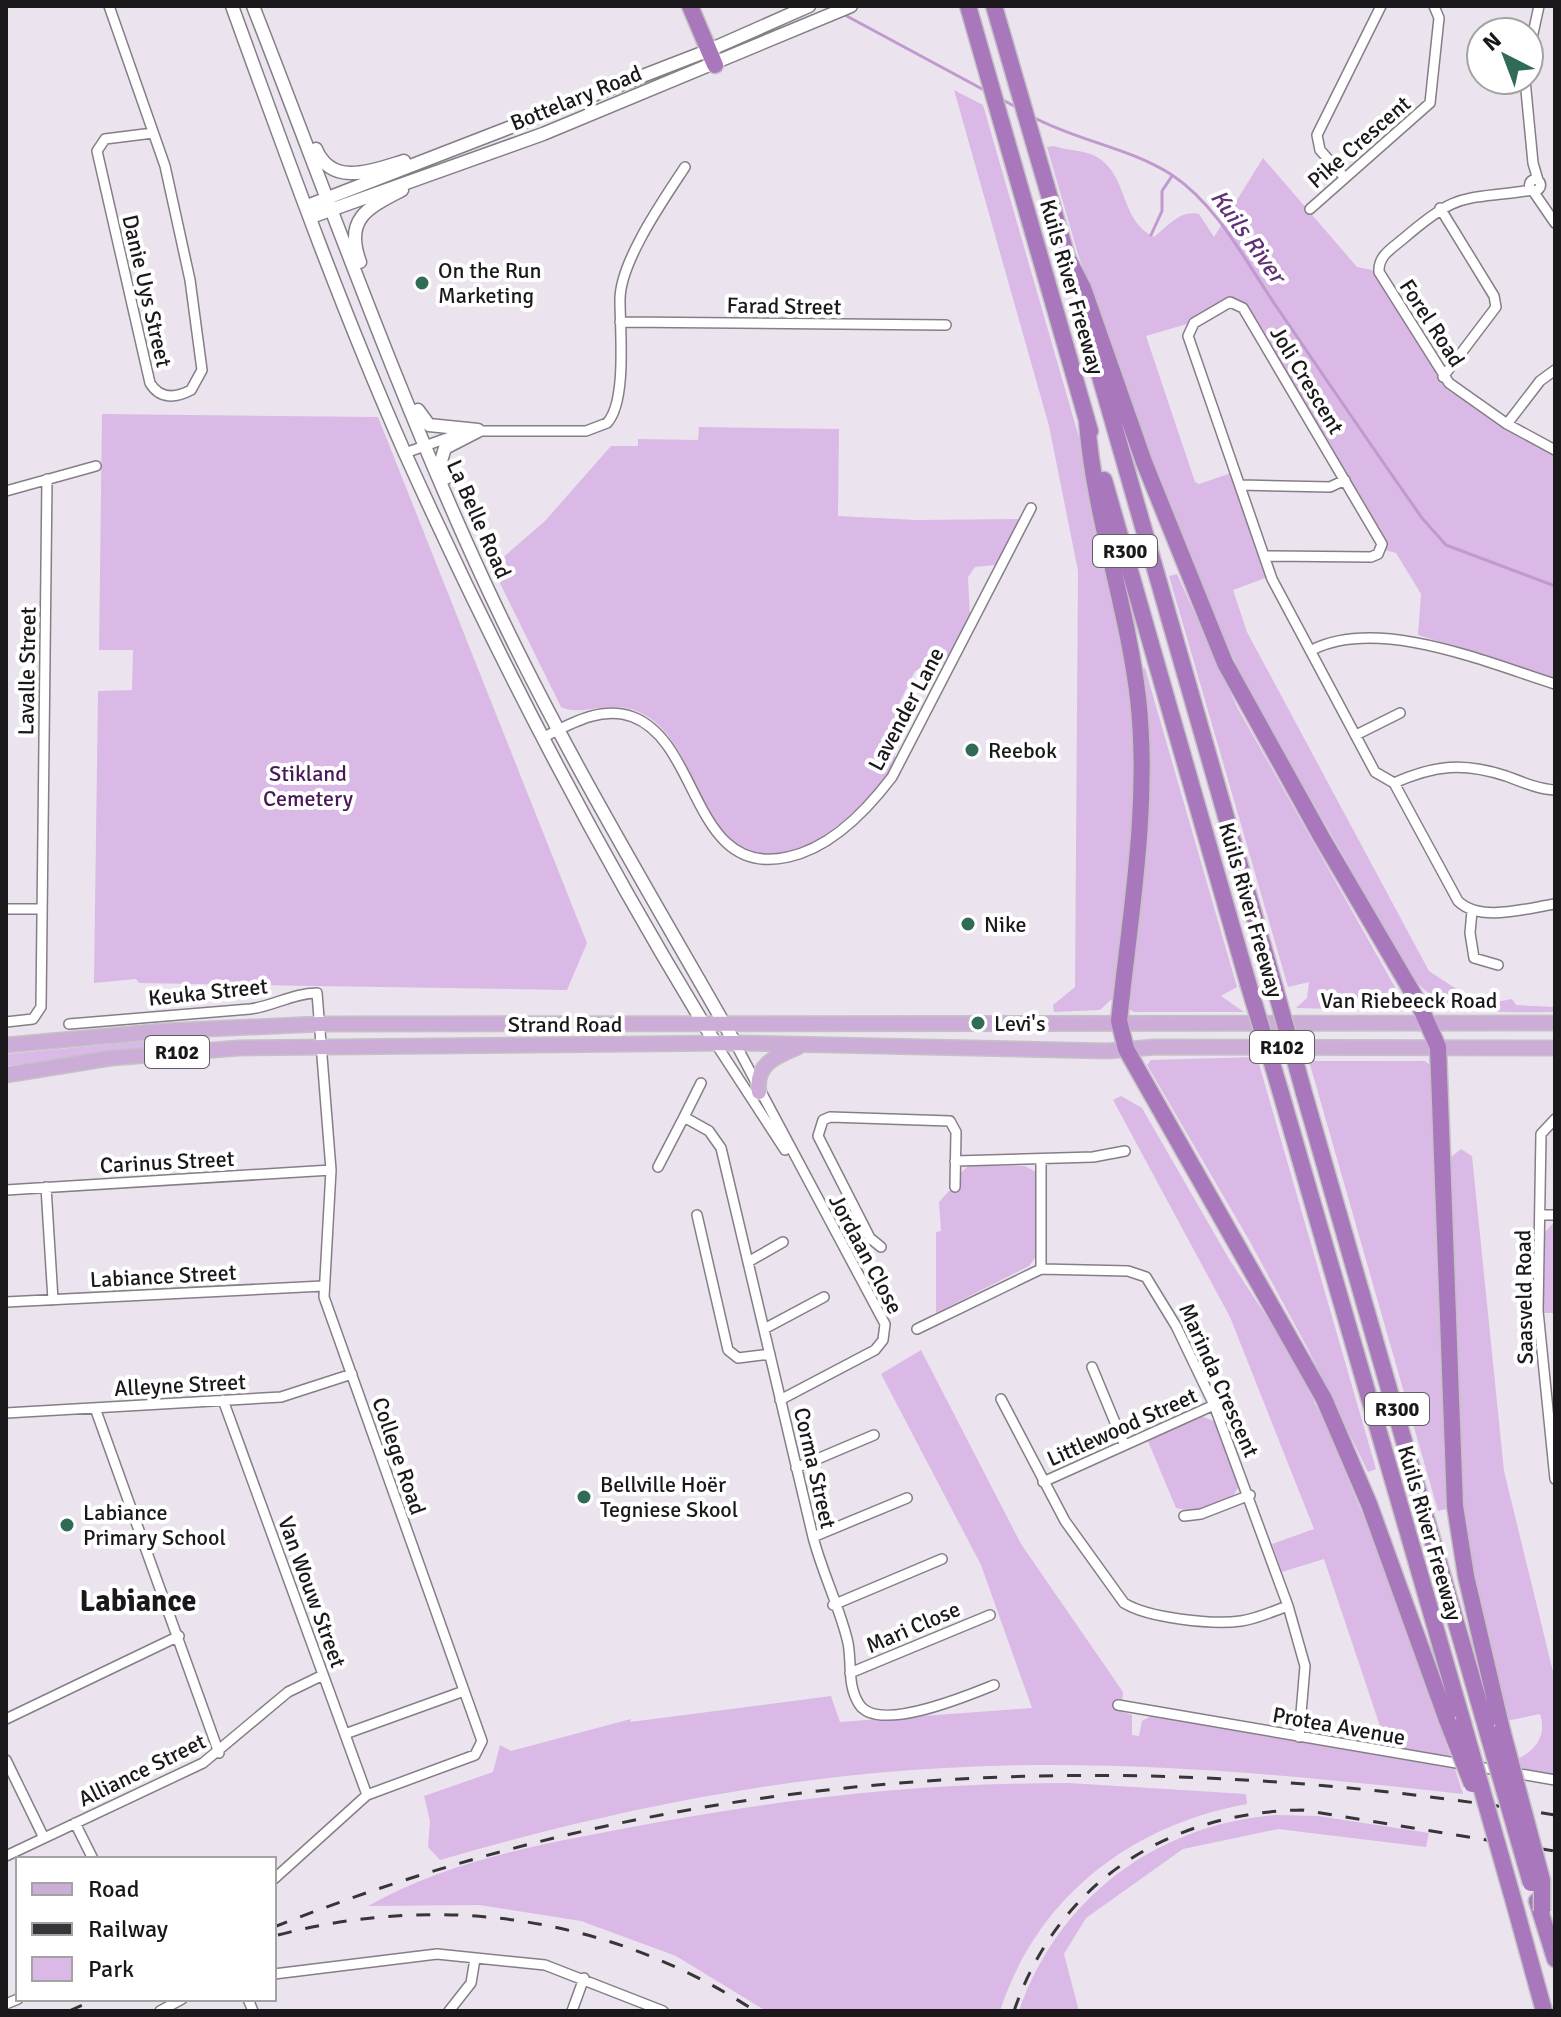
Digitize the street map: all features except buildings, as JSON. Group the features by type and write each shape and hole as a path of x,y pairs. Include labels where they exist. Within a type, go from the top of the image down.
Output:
{"highway":[{"path":"690,6 711,58"},
{"name":"Kuils River Freeway","path":"968,6 1280,1090 1455,1722"},
{"name":"Kuils River Freeway","path":"994,6 1304,1093 1494,1728 1555,1959"},
{"path":"1068,259 1083,288 1144,462 1225,663 1428,1022 1438,1047 1454,1494 1494,1728"},
{"path":"1087,422 1089,454 1125,625 1141,726 1141,800 1119,1021 1126,1049 1324,1399 1455,1722 1463,1765 1487,1814 1544,2011"}],"main road":[{"name":"La Belle Road","path":"232,6 309,212 405,453 542,738 716,1044"},
{"name":"La Belle Road","path":"253,6 446,495 558,730 735,1043"},
{"name":"Bottelary Road","path":"330,204 543,134 711,58 773,22 809,6"},
{"name":"Bottelary Road","path":"309,212 435,157 711,58 788,35 851,6"},
{"path":"267,42 286,74 318,155 331,168 355,175 435,157"},
{"path":"363,288 363,270 354,239 358,220 372,205 440,170"},
{"path":"404,392 429,425 480,430"},
{"path":"446,495 441,461 445,448 480,430"},
{"name":"Van Riebeeck Road","path":"1119,1021 1555,1023"},
{"name":"Strand Road","path":"6,1045 148,1032 319,1024 1119,1021"},
{"name":"Strand Road","path":"6,1075 169,1052 321,1046 735,1043 1126,1049"},
{"path":"759,1092 760,1072 765,1064 802,1045"},
{"name":"R102","path":"1126,1049 1555,1048"}],"street":[{"name":"Danie Uys Street","path":"109,6 165,166 200,347 202,370 197,384 174,397 159,393 150,383 97,151 105,139 153,133"},
{"path":"1345,178 1320,150 1317,135 1381,6"},
{"name":"Pike Crescent","path":"1310,209 1430,103 1439,18 1434,6"},
{"path":"1527,96 1534,186 1555,223"},
{"path":"405,453 457,433 480,430 586,431 607,423 618,400 619,296 626,271 685,167"},
{"name":"Forel Road","path":"1534,186 1459,198 1440,208 1383,256 1379,267 1382,278 1443,377 1461,394 1507,424 1555,450"},
{"path":"1440,208 1494,296 1496,307 1443,377"},
{"name":"Joli Crescent","path":"1265,556 1378,554 1381,539 1243,308 1233,302 1194,323 1188,336 1240,485 1265,556 1279,595 1312,650 1375,772 1394,783 1454,895 1472,911"},
{"name":"Farad Street","path":"620,322 946,325"},
{"path":"1507,424 1540,381 1555,370"},
{"path":"6,491 96,466"},
{"name":"Lavalle Street","path":"6,1022 33,1019 41,1007 47,479"},
{"path":"1240,485 1330,487 1345,480"},
{"name":"Lavender Lane","path":"542,738 598,713 613,712 637,719 664,741 715,831 727,844 763,859 779,860 812,849 832,837 872,802 892,777 1031,508"},
{"path":"1312,650 1339,640 1419,641 1555,684"},
{"path":"1356,735 1400,713"},
{"path":"1394,783 1432,768 1452,767 1488,771 1555,790"},
{"path":"1466,968 1474,958 1470,933 1472,911 1555,904"},
{"path":"6,909 41,909"},
{"path":"1474,958 1498,965"},
{"name":"Keuka Street","path":"69,1024 266,1007 308,993 317,993 319,1024"},
{"name":"College Road","path":"319,1024 331,1170 323,1286 481,1737 478,1752 367,1795"},
{"name":"Jordaan Close","path":"735,1043 797,1165 883,1318 885,1331 875,1350 780,1400"},
{"name":"Jordaan Close","path":"716,1044 751,1102 797,1165"},
{"path":"658,1167 701,1083"},
{"name":"Corma Street","path":"684,1117 712,1133 721,1148 813,1537 847,1641 850,1673 858,1702 862,1708 877,1713 937,1707 994,1685"},
{"path":"881,1247 870,1238 818,1136 821,1123 830,1117 948,1120 956,1132 955,1187"},
{"name":"Saasveld Road","path":"1555,1119 1541,1134 1538,1311 1555,1479"},
{"path":"955,1161 1041,1159 1125,1151"},
{"path":"1041,1159 1041,1269"},
{"name":"Carinus Street","path":"6,1190 331,1170"},
{"path":"46,1187 53,1300"},
{"path":"697,1215 728,1350 738,1358 770,1354"},
{"path":"1540,1215 1555,1215"},
{"path":"748,1262 783,1242"},
{"name":"Marinda Crescent","path":"917,1329 1041,1269 1128,1271 1146,1277 1176,1326 1214,1405 1250,1495 1288,1606 1305,1666 1299,1737"},
{"name":"Labiance Street","path":"6,1302 323,1286"},
{"path":"764,1329 824,1297"},
{"path":"1092,1367 1124,1444"},
{"name":"Alleyne Street","path":"6,1413 291,1395 352,1374"},
{"path":"1001,1399 1065,1521 1124,1603 1139,1612 1238,1621 1288,1606"},
{"name":"Van Wouw Street","path":"223,1400 367,1795"},
{"name":"Littlewood Street","path":"1043,1482 1214,1405"},
{"path":"95,1408 219,1753"},
{"path":"796,1468 874,1435"},
{"path":"1184,1516 1201,1514 1250,1495"},
{"path":"813,1537 907,1498"},
{"path":"833,1605 942,1559"},
{"name":"Mari Close","path":"850,1673 990,1615"},
{"path":"6,1719 179,1636"},
{"name":"Alliance Street","path":"6,1856 219,1753 288,1692 323,1675"},
{"path":"345,1734 464,1691"},
{"name":"Protea Avenue","path":"1118,1705 1555,1780"},
{"path":"6,1760 44,1838"},
{"path":"276,1877 367,1795"},
{"path":"75,1823 92,1857"},
{"path":"276,1974 437,1954 545,1965 663,2011"},
{"path":"449,2011 471,1983 475,1959"},
{"path":"572,2011 584,1978"},
{"path":"160,2011 178,2001"}],"green space":[{"path":"954,90 983,105 1078,434 1130,683 1135,735 1133,828 1113,998 1100,1010 1054,1012 1053,1005 1075,987 1078,571 1049,426"},
{"path":"1047,147 1093,155 1107,165 1135,220 1154,237 1175,220 1192,213 1199,214 1214,237 1263,158 1357,267 1372,270 1447,389 1506,429 1555,455 1555,678 1418,635 1421,594 1396,553 1385,550 1384,537 1243,302 1228,298 1187,324 1146,336 1195,482 1199,484 1231,473 1268,577 1233,590 1247,632 1429,971 1481,1005 1512,999 1516,1005 1555,1007 1555,1012 1499,1012 1460,1007 1427,992 1414,979 1248,689 1212,613 1146,446 1078,254"},
{"name":"Stikland Cemetery","path":"102,414 378,417 587,943 567,990 139,983 136,979 94,983 98,691 132,690 133,650 99,650"},
{"path":"699,427 839,429 838,516 917,520 1020,519 996,565 975,567 968,577 970,617 944,663 929,664 915,671 895,712 895,762 890,773 833,829 785,854 760,855 738,846 717,825 682,756 654,721 627,708 570,710 561,707 492,567 545,521 611,446 638,446 638,439 698,440"},
{"path":"1177,574 1237,707 1405,1005 1403,1011 1296,1008 1307,998 1309,982 1288,987 1169,576"},
{"path":"1145,668 1237,987 1221,996 1244,1012 1134,1012 1127,1008 1140,669"},
{"path":"145,1041 149,1047 6,1066 6,1054"},
{"path":"1257,1057 1376,1469 1368,1472 1308,1349 1249,1240 1147,1065 1151,1060"},
{"path":"1309,1061 1425,1061 1430,1065 1444,1456 1450,1508 1438,1511"},
{"path":"1121,1096 1142,1108 1229,1259 1285,1345 1325,1423 1399,1603 1451,1758 1387,1747 1324,1559 1282,1572 1272,1544 1314,1529 1230,1317 1113,1100"},
{"path":"1461,1149 1472,1156 1504,1471 1555,1680 1555,1774 1519,1770 1516,1759 1529,1752 1538,1742 1542,1722 1540,1714 1506,1721 1464,1524 1450,1175 1451,1157"},
{"path":"968,1166 1025,1166 1036,1172 1035,1258 1029,1266 936,1313 936,1232 941,1231 939,1202 949,1191 959,1191 960,1174"},
{"path":"1555,1221 1555,1313 1543,1313 1544,1233"},
{"path":"921,1350 1021,1544 1123,1692 1122,1703 1114,1702 1113,1709 1132,1715 1132,1735 1139,1736 1142,1721 1151,1716 1455,1769 1463,1794 1205,1770 1075,1765 945,1768 817,1779 690,1799 564,1827 440,1860 428,1847 430,1821 424,1796 493,1772 500,1745 511,1751 631,1719 630,1722 831,1696 840,1722 1032,1708 981,1565 881,1374"},
{"path":"1201,1416 1214,1421 1240,1485 1232,1497 1194,1512 1176,1508 1147,1439"},
{"path":"1069,1783 1246,1794 1247,1804 1205,1814 1165,1829 1128,1849 1094,1873 1064,1901 1038,1934 1016,1970 1000,2011 766,2011 676,1956 581,1921 479,1905 368,1906 457,1867 552,1843 673,1819 841,1795 954,1786"},
{"path":"1276,1815 1318,1816 1429,1833 1426,1847 1278,1829 1183,1849 1086,1918 1064,1954 1079,2011 1019,2011 1037,1970 1059,1934 1086,1902 1118,1874 1152,1851 1191,1834 1232,1822"}],"waterway":[{"name":"Kuils River","path":"843,14 984,90"},
{"name":"Kuils River","path":"1001,99 1016,107"},
{"name":"Kuils River","path":"1033,117 1155,165 1188,187 1229,234 1403,491 1446,545 1555,586"},
{"path":"1151,235 1162,211 1162,191 1172,176"}],"railway":[{"path":"276,1926 430,1872 588,1830 746,1801 906,1782 1067,1776 1229,1779 1392,1792 1555,1815"},
{"path":"1014,2011 1034,1965 1059,1925 1089,1891 1125,1863 1164,1840 1207,1824 1253,1814 1302,1810 1555,1851"},
{"path":"278,1935 340,1922 402,1916 464,1915 525,1922 585,1934 643,1953 700,1979 755,2011"},
{"path":"69,2011 92,2001"}],"place":[{"name":"On the Run Marketing","path":"422,283"},
{"name":"Reebok","path":"972,750"},
{"name":"Nike","path":"968,924"},
{"name":"Levi's","path":"978,1023"},
{"name":"Bellville Hoër Tegniese Skool","path":"584,1497"},
{"name":"Labiance Primary School","path":"67,1525"}],"district":[{"name":"Labiance","path":"138,1601"}]}
